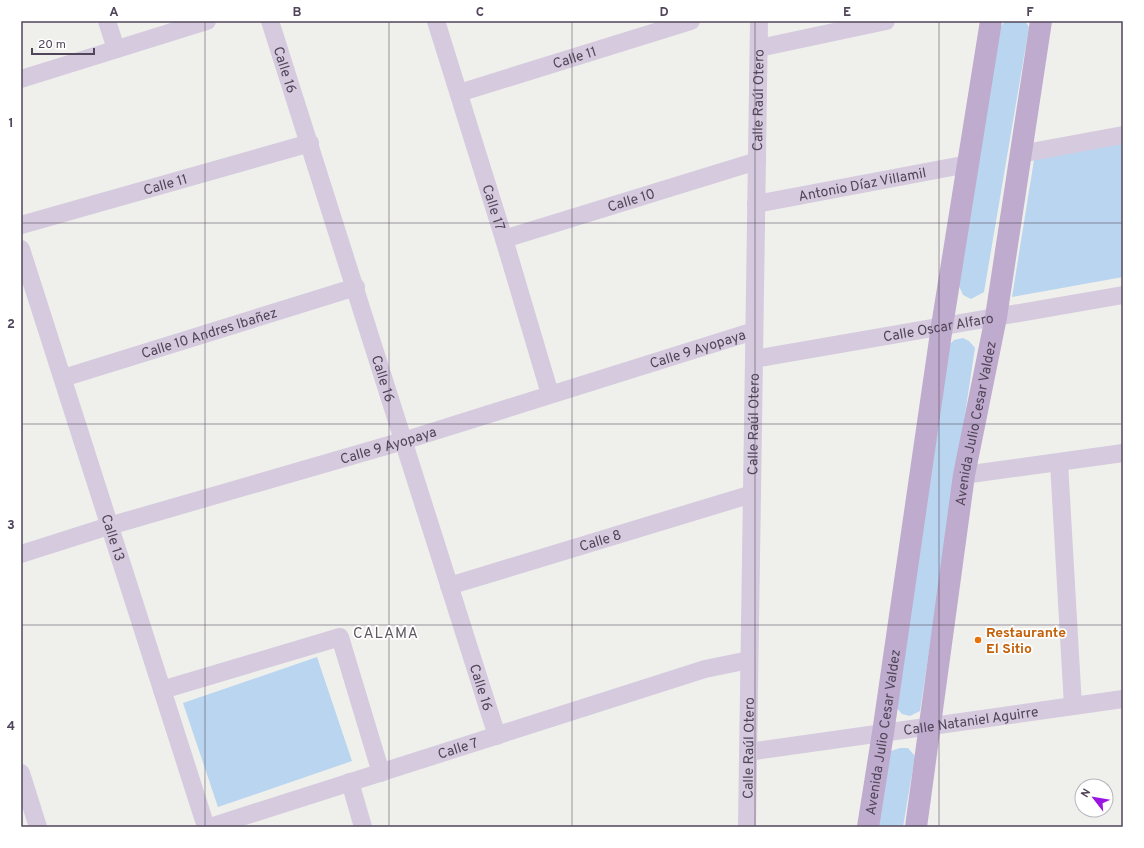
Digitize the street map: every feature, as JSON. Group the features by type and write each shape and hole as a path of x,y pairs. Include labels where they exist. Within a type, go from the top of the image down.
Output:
{"main road":[{"name":"Avenida Julio Cesar Valdez","path":"868,827 942,326 991,21"},
{"name":"Avenida Julio Cesar Valdez","path":"916,827 931,727 964,475 996,317 1041,21"}],"street":[{"path":"107,21 116,49"},
{"path":"21,79 207,21"},
{"name":"Calle 16","path":"270,21 356,287 403,441 497,736"},
{"name":"Calle 17","path":"436,21 504,239 550,394"},
{"name":"Calle 11","path":"458,94 691,21"},
{"name":"Calle Raúl Otero","path":"745,826 748,752 759,21"},
{"path":"759,48 886,21"},
{"path":"1020,154 1123,135"},
{"name":"Calle 11","path":"21,225 310,143"},
{"name":"Calle 10","path":"504,239 757,161"},
{"name":"Antonio Díaz Villamil","path":"756,204 968,164"},
{"name":"Calle 13","path":"21,249 206,827"},
{"name":"Calle 10 Andres Ibañez","path":"63,378 356,287"},
{"name":"Calle Oscar Alfaro","path":"754,359 1123,295"},
{"name":"Calle 9 Ayopaya","path":"21,554 109,526 403,441 550,394 754,332"},
{"path":"964,475 1123,453"},
{"path":"1059,463 1073,706"},
{"name":"Calle 8","path":"449,586 752,494"},
{"path":"162,690 340,637 381,773"},
{"name":"Calle 7","path":"210,827 705,669 749,660"},
{"name":"Calle Nataniel Aguirre","path":"748,752 1123,699"},
{"path":"21,773 36,826"},
{"path":"350,782 363,827"}],"shaded area":[{"path":"1005,21 1025,21 1029,27 984,292 971,299 963,295 959,286 1000,28"},
{"path":"1123,143 1123,277 1012,297 1034,160"},
{"path":"963,338 969,341 975,348 920,711 910,716 902,714 896,707 949,345 954,340"},
{"path":"317,657 352,761 218,807 183,703"},
{"path":"900,748 908,748 915,756 903,827 878,827 891,751"}],"place":[{"name":"Restaurante El Sitio","path":"978,640"}],"district":[{"name":"CALAMA","path":"386,633"}]}
